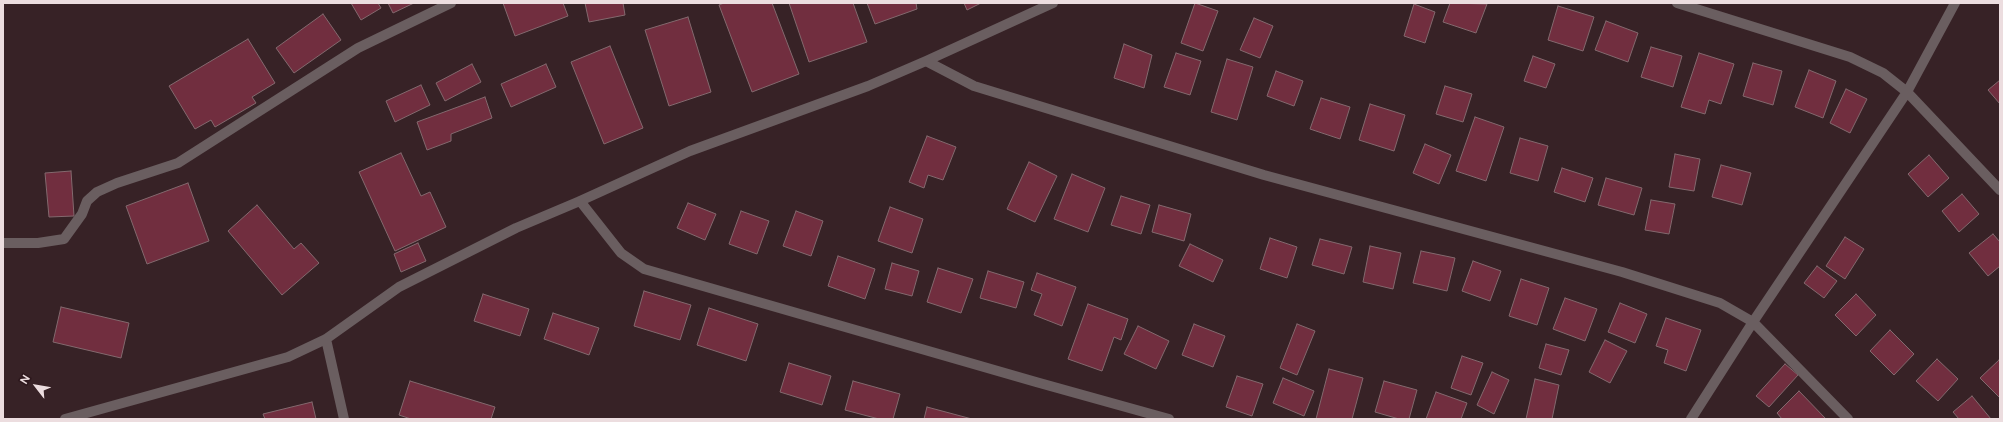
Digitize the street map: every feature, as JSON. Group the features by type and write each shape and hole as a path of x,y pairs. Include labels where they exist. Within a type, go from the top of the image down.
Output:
{"street":[{"path":"3,243 38,243 64,239 82,214 87,201 97,192 117,183 178,163 358,48 451,3"},
{"path":"65,419 288,357 326,339 399,287 516,228 580,201 690,151 868,86 1053,3"},
{"path":"1677,3 1850,57 1883,74 1907,92 2000,190"},
{"path":"1691,419 1753,322 1907,92 1956,3"},
{"path":"926,61 974,86 1264,176 1622,272 1720,303 1753,322 1848,419"},
{"path":"580,201 620,253 644,269 1028,380 1169,419"},
{"path":"326,339 344,419"}],"building":[{"path":"351,3 378,3 381,8 361,20"},
{"path":"388,3 414,3 393,13"},
{"path":"503,3 563,3 568,16 515,36"},
{"path":"585,3 623,3 625,15 589,22"},
{"path":"724,3 772,3 799,74 752,92 719,5"},
{"path":"789,3 853,3 867,42 809,62"},
{"path":"867,3 916,3 917,9 875,24"},
{"path":"964,3 981,3 967,10"},
{"path":"1195,3 1218,11 1203,51 1181,43"},
{"path":"1450,3 1487,4 1476,33 1443,22"},
{"path":"1414,4 1435,12 1425,43 1404,36"},
{"path":"1558,6 1594,17 1583,51 1548,40"},
{"path":"323,14 341,40 294,73 276,48"},
{"path":"688,17 711,92 669,106 645,30"},
{"path":"1254,18 1273,26 1260,58 1240,50"},
{"path":"1606,21 1638,33 1628,62 1595,50"},
{"path":"248,39 275,83 252,97 256,103 215,127 211,120 195,129 169,86"},
{"path":"1124,44 1152,55 1144,88 1114,78"},
{"path":"610,46 643,128 604,144 571,62"},
{"path":"1651,47 1682,56 1673,87 1641,77"},
{"path":"1176,53 1201,61 1190,95 1164,87"},
{"path":"1699,53 1734,64 1721,104 1709,100 1705,114 1681,107"},
{"path":"1533,56 1555,64 1546,88 1524,81"},
{"path":"1227,59 1253,67 1237,120 1211,112"},
{"path":"1753,63 1782,71 1773,105 1743,96"},
{"path":"472,64 481,82 445,101 436,83"},
{"path":"546,64 556,87 511,107 501,84"},
{"path":"1809,70 1836,81 1823,118 1795,107"},
{"path":"1276,71 1303,81 1294,106 1267,96"},
{"path":"2000,80 2000,104 1988,90"},
{"path":"421,85 430,105 395,122 386,101"},
{"path":"1445,86 1472,94 1463,122 1436,114"},
{"path":"1846,89 1867,99 1850,133 1830,123"},
{"path":"485,97 492,118 451,134 451,141 427,150 417,122"},
{"path":"1321,98 1350,107 1340,139 1310,129"},
{"path":"1370,104 1405,115 1394,151 1359,140"},
{"path":"1475,117 1504,127 1486,181 1456,171"},
{"path":"927,136 956,147 943,180 928,175 924,188 909,182"},
{"path":"1520,138 1548,146 1538,181 1510,173"},
{"path":"1425,144 1451,155 1439,184 1413,173"},
{"path":"401,153 421,196 430,192 446,227 395,251 359,172"},
{"path":"1675,154 1700,159 1694,191 1669,187"},
{"path":"1929,155 1949,178 1928,197 1908,174"},
{"path":"1029,162 1057,176 1035,222 1007,209"},
{"path":"1721,165 1751,173 1742,205 1712,197"},
{"path":"1562,168 1593,178 1585,202 1554,192"},
{"path":"71,171 74,216 49,217 45,173"},
{"path":"1072,174 1105,188 1088,232 1054,219"},
{"path":"1606,178 1642,188 1634,215 1598,205"},
{"path":"188,183 209,241 147,264 126,206"},
{"path":"1962,194 1979,214 1959,232 1942,211"},
{"path":"1121,196 1150,205 1141,234 1111,225"},
{"path":"1651,200 1675,204 1669,234 1645,230"},
{"path":"688,203 716,214 705,240 677,228"},
{"path":"257,205 294,249 301,243 319,263 282,295 228,231"},
{"path":"1159,205 1191,214 1184,241 1152,232"},
{"path":"890,207 923,219 912,253 878,241"},
{"path":"741,211 769,221 757,254 729,244"},
{"path":"796,211 823,221 811,256 783,246"},
{"path":"1993,234 2000,242 2000,266 1988,276 1969,253"},
{"path":"1845,237 1864,249 1845,279 1826,266"},
{"path":"1270,238 1297,247 1287,278 1260,269"},
{"path":"1320,239 1352,247 1344,274 1312,265"},
{"path":"418,243 426,261 401,272 394,254"},
{"path":"1190,244 1223,260 1213,282 1179,266"},
{"path":"1370,246 1401,253 1393,289 1363,282"},
{"path":"1421,251 1455,258 1447,291 1413,283"},
{"path":"838,256 875,269 865,299 828,286"},
{"path":"1473,261 1501,271 1490,301 1462,291"},
{"path":"892,263 919,271 912,296 885,289"},
{"path":"1817,266 1837,281 1824,298 1804,283"},
{"path":"938,268 973,279 961,313 927,302"},
{"path":"988,271 1024,282 1016,308 980,298"},
{"path":"1037,273 1076,287 1062,326 1034,315 1042,294 1031,290"},
{"path":"1521,279 1549,288 1537,325 1509,316"},
{"path":"644,291 691,305 680,340 634,326"},
{"path":"483,294 529,309 520,336 474,321"},
{"path":"1856,294 1876,315 1856,336 1835,315"},
{"path":"1565,298 1597,309 1585,341 1553,329"},
{"path":"1620,303 1647,314 1635,343 1608,332"},
{"path":"1088,304 1128,319 1121,340 1114,337 1102,371 1068,359"},
{"path":"61,307 129,323 121,358 53,342"},
{"path":"709,308 758,324 746,361 697,345"},
{"path":"553,313 599,328 589,355 544,339"},
{"path":"1666,318 1701,330 1686,371 1664,363 1668,350 1656,346"},
{"path":"1194,324 1225,336 1213,367 1182,355"},
{"path":"1297,324 1315,331 1297,375 1280,368"},
{"path":"1138,326 1169,341 1156,369 1124,354"},
{"path":"1890,330 1914,354 1894,375 1870,351"},
{"path":"1605,340 1627,351 1610,383 1589,372"},
{"path":"1546,344 1569,350 1561,375 1539,368"},
{"path":"1462,356 1483,363 1471,395 1451,388"},
{"path":"1937,359 1958,379 1938,401 1916,381"},
{"path":"1999,360 2000,361 2000,398 1980,378"},
{"path":"789,363 831,376 822,405 780,392"},
{"path":"1785,364 1798,375 1769,407 1756,396"},
{"path":"1329,369 1363,378 1352,419 1316,419"},
{"path":"1492,372 1509,380 1494,414 1477,405"},
{"path":"1237,376 1263,384 1252,416 1226,407"},
{"path":"1283,378 1314,391 1304,416 1273,403"},
{"path":"1535,379 1559,385 1552,419 1526,419"},
{"path":"410,381 495,407 491,419 411,419 399,415"},
{"path":"853,381 900,394 893,419 879,419 845,410"},
{"path":"1384,381 1417,390 1409,419 1399,419 1375,412"},
{"path":"1799,391 1826,419 1782,419 1777,413"},
{"path":"1436,392 1467,403 1461,419 1426,419"},
{"path":"1972,396 1991,419 1959,419 1953,412"},
{"path":"312,402 316,419 265,419 263,414"},
{"path":"927,407 972,419 924,419"}]}
